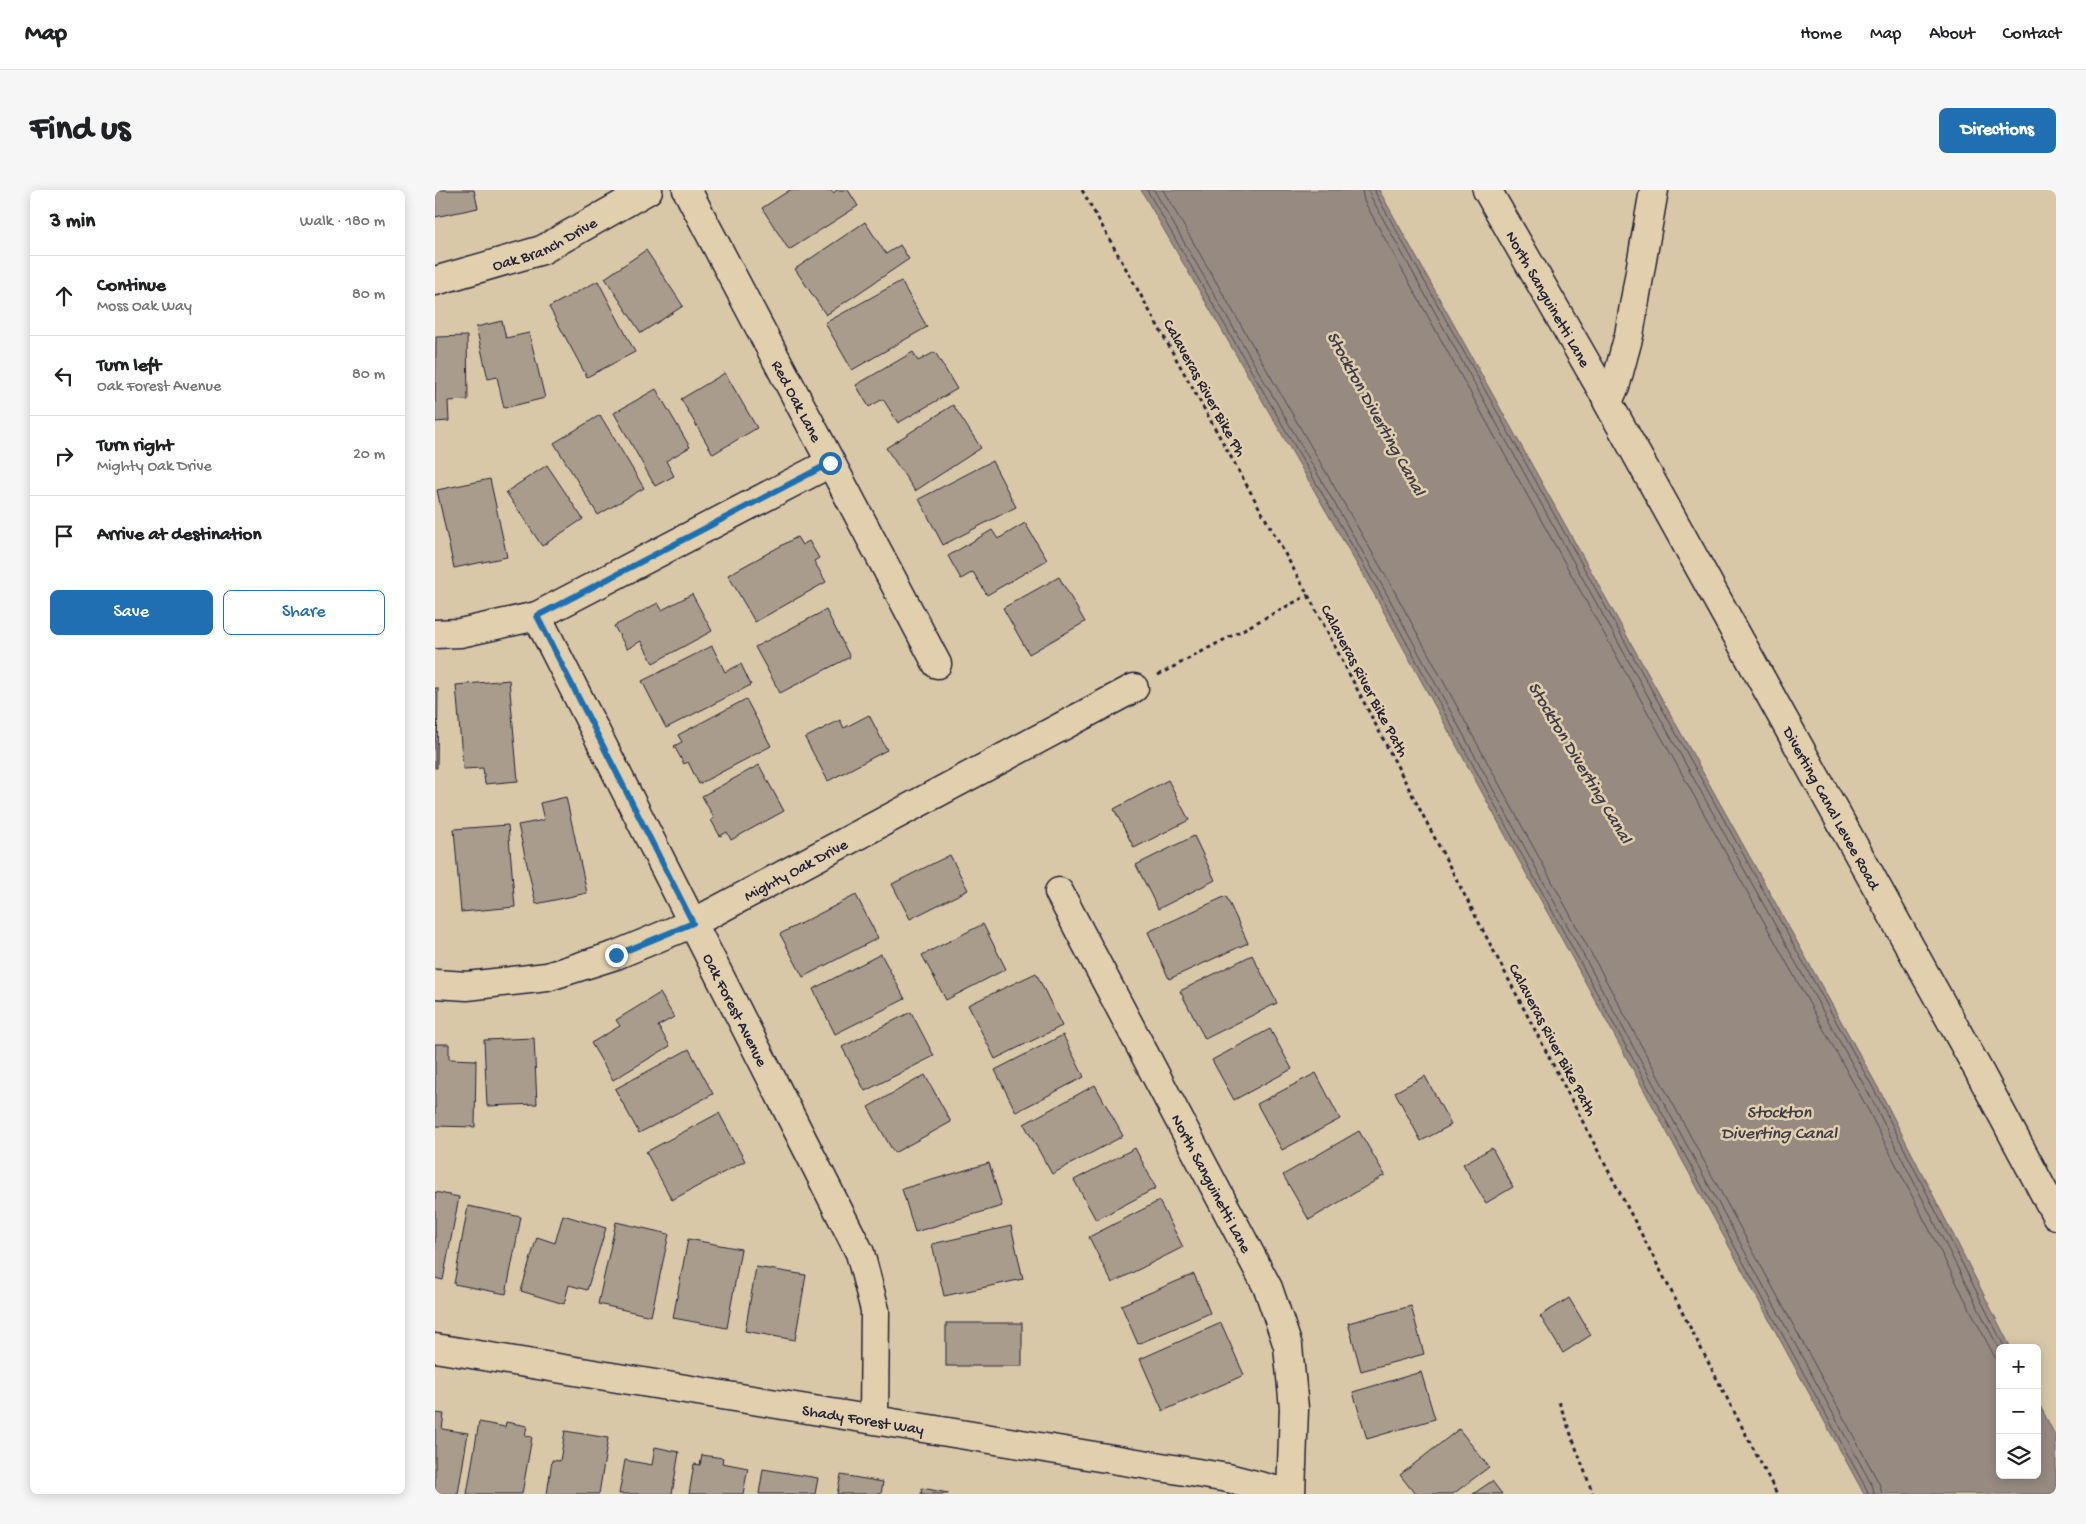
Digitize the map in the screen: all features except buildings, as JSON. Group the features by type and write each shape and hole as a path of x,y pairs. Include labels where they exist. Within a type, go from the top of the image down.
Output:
{"street":[{"name":"Oak Branch Drive","path":"435,281 542,250 649,190"},
{"name":"Red Oak Lane","path":"687,190 937,664"},
{"name":"North Sanguinetti Lane","path":"1487,190 1603,392 1609,398"},
{"path":"1609,398 1629,335 1654,190"},
{"name":"Diverting Canal Levee Road","path":"1609,398 1971,1056 2056,1215"},
{"path":"435,634 459,633 537,616 830,463"},
{"name":"Oak Forest Avenue","path":"537,616 860,1253 875,1310 874,1418"},
{"name":"Mighty Oak Drive","path":"435,984 467,986 547,977 616,955 693,923 1134,688"},
{"name":"North Sanguinetti Lane","path":"1059,892 1268,1288 1288,1346 1294,1408 1291,1494"},
{"name":"Shady Forest Way","path":"435,1348 874,1418 1228,1478 1291,1494"}],"path":[{"name":"Calaveras River Bike Ph","path":"1082,190 1308,596"},
{"path":"1134,688 1308,596"},
{"name":"Calaveras River Bike Path","path":"1308,596 1777,1494"},
{"path":"1559,1402 1593,1494"}],"water":[{"name":"Stockton Diverting Canal","path":"1141,190 1379,190 1881,1093 2009,1344 1996,1344 1996,1479 2041,1479 2041,1408 2056,1437 2056,1494 1864,1494 1374,594"}],"route":[{"path":"616,955 693,923 537,616 830,463"}]}
